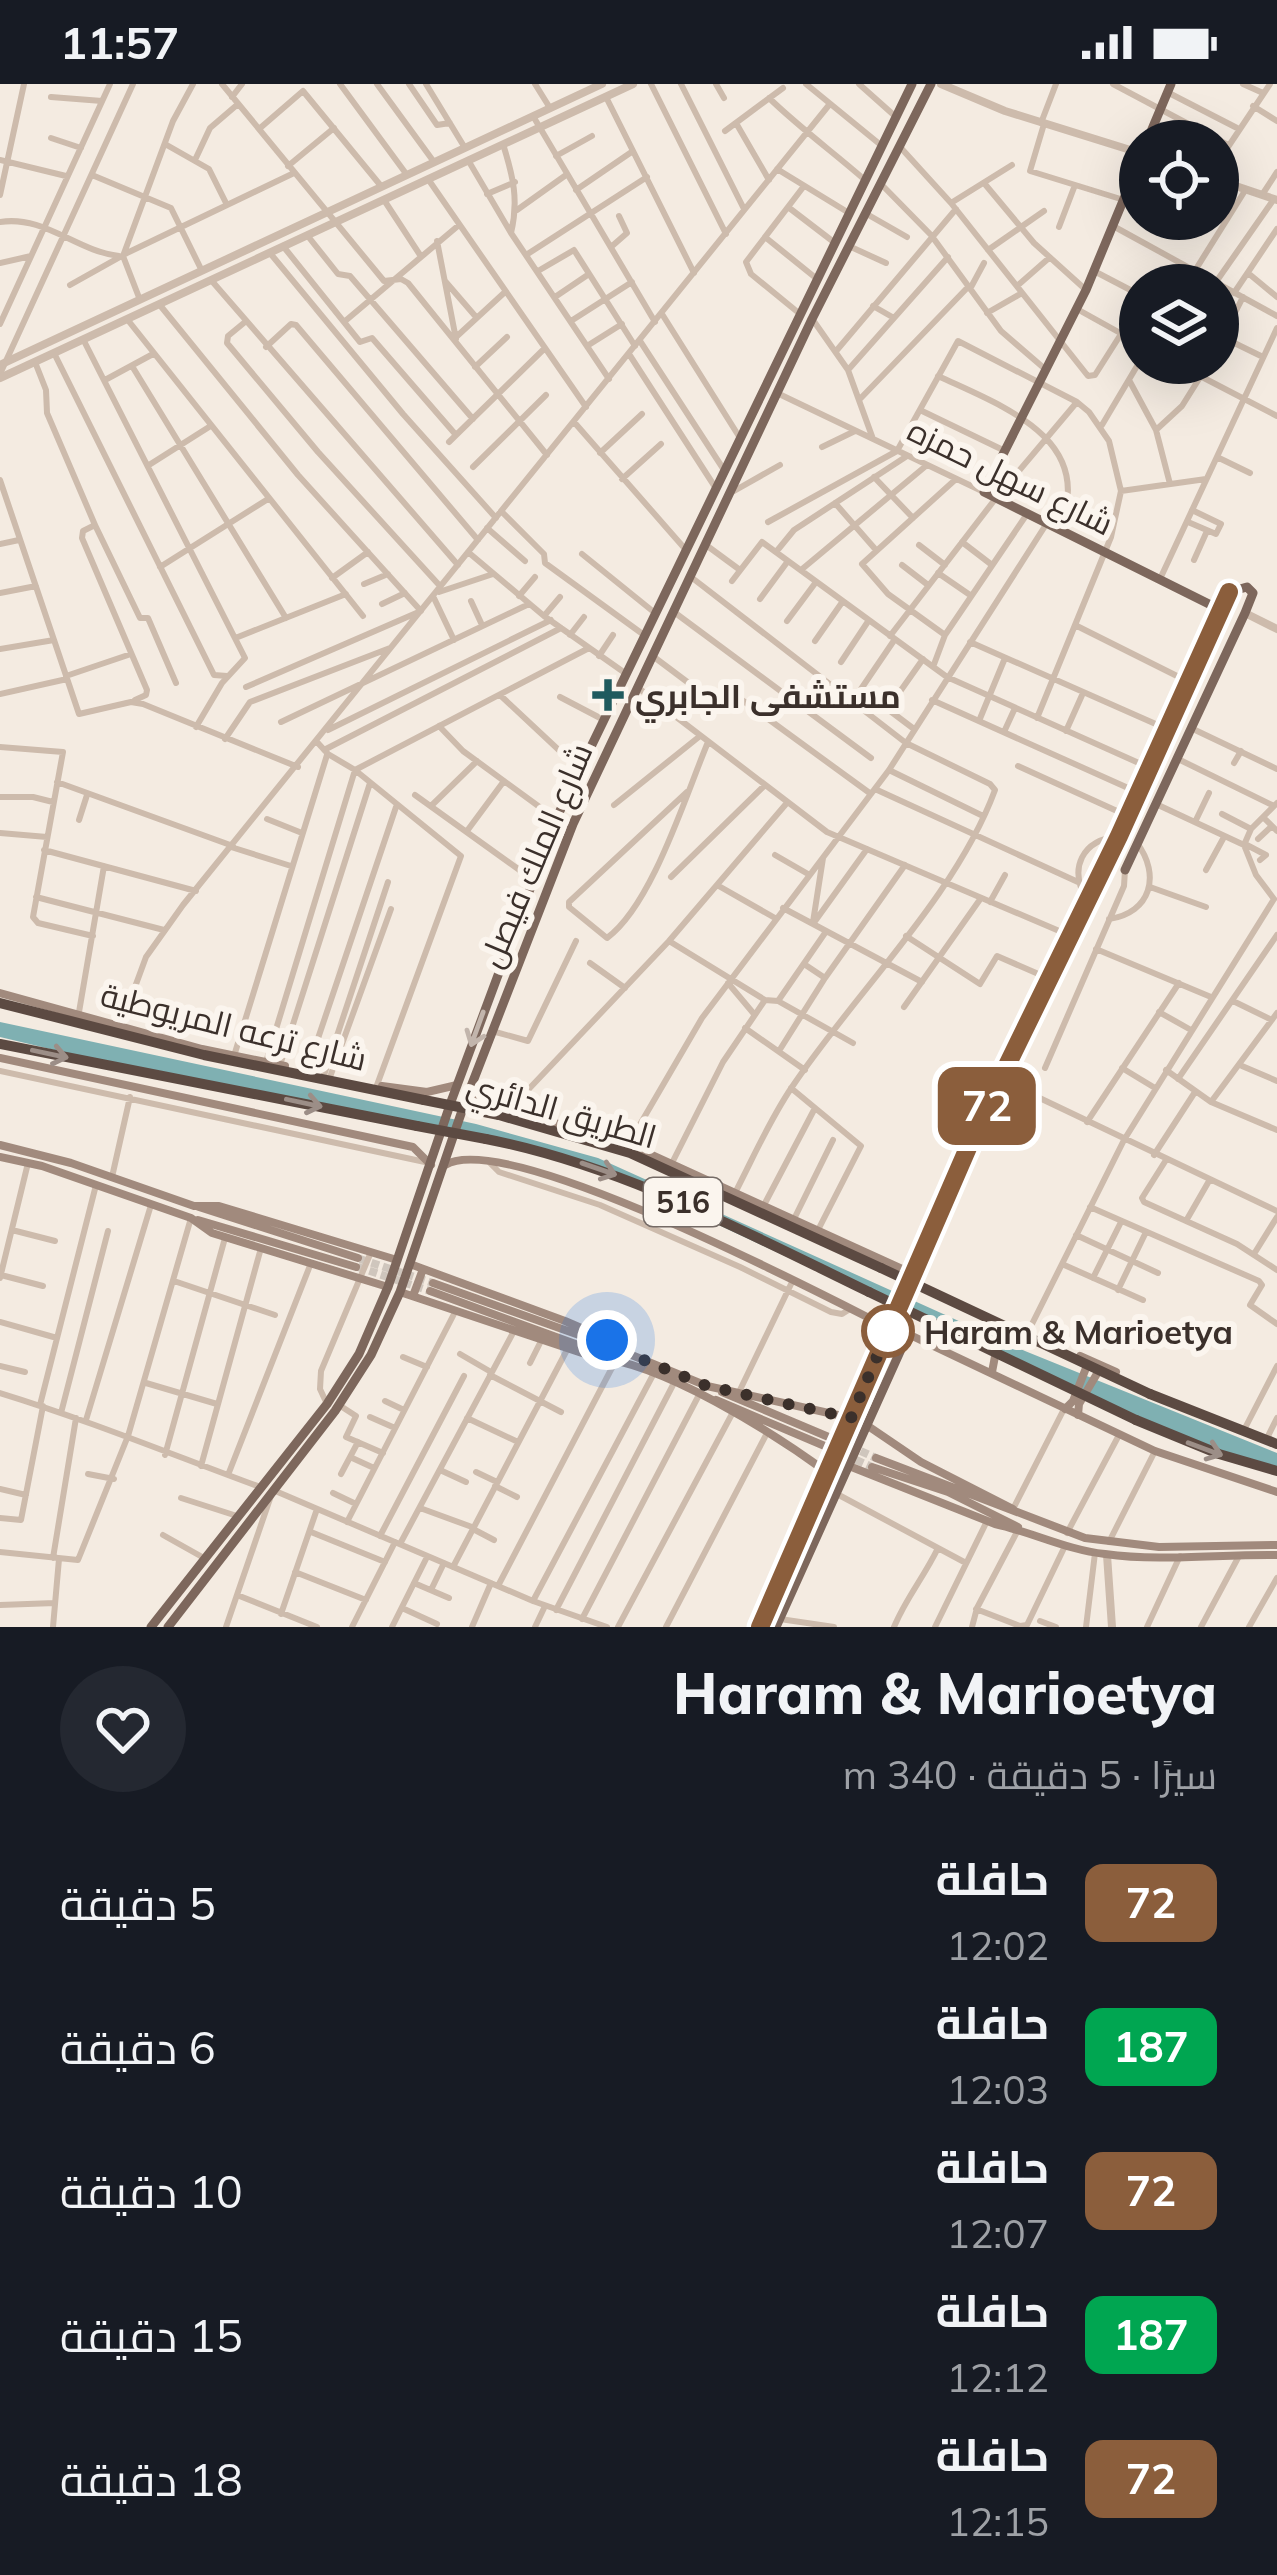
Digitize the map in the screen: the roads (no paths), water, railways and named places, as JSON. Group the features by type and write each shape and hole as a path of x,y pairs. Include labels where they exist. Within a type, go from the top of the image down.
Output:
{"highway":[{"name":"الطريق الدائري","path":"0,1003 204,1055 512,1118 604,1144 698,1181 1196,1415 1274,1441"},
{"name":"الطريق الدائري","path":"0,1044 510,1144 602,1170 687,1203 1163,1432 1277,1471"}],"main road":[{"name":"شارع الملك فيصل","path":"404,1262 452,1099 556,819 912,84"},
{"name":"شارع الملك فيصل","path":"168,1627 177,1622 339,1405 371,1355 561,853 812,319 931,84"},
{"path":"1155,120 1169,88"},
{"path":"984,493 1086,290 1119,212"},
{"path":"753,412 765,418"},
{"name":"شارع سهل حمزه","path":"984,493 1221,610"},
{"path":"760,1627 977,1127 1088,902 1229,592 1244,586 1253,593 1245,613 1125,870"},
{"path":"1179,702 1201,710"},
{"path":"596,730 613,738"},
{"name":"شارع ترعه المريوطية","path":"0,993 327,1076 427,1092 457,1085"},
{"path":"0,1058 80,1082 413,1147 431,1165"},
{"path":"467,1097 484,1106 628,1145 912,1276"},
{"path":"0,1145 46,1155 357,1262 191,1218 28,1162 0,1157"},
{"path":"443,1166 463,1157 599,1193 889,1328"},
{"path":"194,1206 219,1206 404,1262 566,1321 602,1336 616,1355 674,1383 704,1391 740,1392 851,1418"},
{"path":"191,1218 226,1237 542,1340 597,1357 616,1355"},
{"path":"412,1296 423,1269"},
{"path":"432,1287 829,1442"},
{"name":"شارع الملك فيصل","path":"152,1627 327,1404 394,1289"},
{"path":"992,1373 997,1346 1015,1326 1274,1441"},
{"path":"778,1623 908,1334 1154,1451 1277,1492"},
{"path":"1065,1409 1088,1370 1087,1359"},
{"path":"1078,1415 1094,1374 1103,1366"},
{"path":"704,1391 732,1414 829,1473"},
{"path":"868,1426 921,1462 1015,1512"},
{"path":"1277,1545 1160,1547 1109,1542 1067,1532 874,1463 1065,1546 1107,1555 1277,1556"},
{"path":"849,1466 987,1521 1019,1527"},
{"path":"166,1606 177,1622"}],"street":[{"path":"0,195 24,84"},
{"path":"0,324 110,84"},
{"path":"0,376 133,84"},
{"path":"140,300 123,256 165,144 194,84"},
{"path":"222,84 384,281 401,279 408,284 547,455"},
{"path":"195,160 210,128 235,100 242,84"},
{"path":"340,84 406,175"},
{"path":"377,84 434,162"},
{"path":"409,84 437,125 450,123"},
{"path":"426,84 465,148"},
{"path":"535,84 550,108"},
{"path":"3,364 550,108 582,88 602,84"},
{"path":"0,376 633,84"},
{"path":"650,84 726,234"},
{"path":"681,84 745,211"},
{"path":"716,84 724,98"},
{"path":"806,84 882,146"},
{"path":"859,84 896,117"},
{"path":"941,84 1119,149"},
{"path":"1056,84 1029,164 1032,172 1119,198"},
{"path":"1113,84 1183,120"},
{"path":"1243,84 1264,94"},
{"path":"1239,129 1270,84"},
{"path":"725,131 783,88"},
{"path":"1169,88 1224,120"},
{"path":"259,129 303,91 381,186"},
{"path":"51,97 103,100"},
{"path":"606,97 694,273"},
{"path":"770,98 806,134 866,180"},
{"path":"121,1025 146,957 164,930 829,104"},
{"path":"1253,106 1277,121"},
{"path":"533,116 655,322"},
{"path":"736,122 769,180"},
{"path":"70,285 291,170 334,128"},
{"path":"556,156 592,136"},
{"path":"52,138 81,148"},
{"path":"85,139 104,146"},
{"path":"502,143 515,182 517,210 511,233"},
{"path":"165,144 215,177 227,205"},
{"path":"901,148 1091,377 1119,337"},
{"path":"576,190 634,151"},
{"path":"468,160 609,379"},
{"path":"4,161 68,177"},
{"path":"837,350 953,206 1012,165"},
{"path":"777,170 849,213"},
{"path":"1262,195 1277,172"},
{"path":"92,175 171,208 202,271"},
{"path":"517,210 566,175"},
{"path":"526,255 646,177"},
{"path":"428,179 586,407"},
{"path":"487,194 515,182"},
{"path":"984,183 1019,227 1086,290"},
{"path":"881,184 931,236 1009,339 1046,369"},
{"path":"1059,226 1075,185"},
{"path":"800,314 746,268 746,262 804,186"},
{"path":"1229,264 1275,199 1239,187"},
{"path":"1198,264 1246,189"},
{"path":"384,200 420,254"},
{"path":"788,207 835,243"},
{"path":"988,250 1044,211"},
{"path":"866,213 907,237"},
{"path":"610,247 627,235 619,216"},
{"path":"0,222 18,219 45,226 123,256"},
{"path":"344,322 459,225"},
{"path":"1113,226 1181,264"},
{"path":"1239,285 1277,229"},
{"path":"307,235 338,274 350,276 371,299 473,418"},
{"path":"765,237 818,279"},
{"path":"437,241 456,340"},
{"path":"283,246 361,342 373,338 453,438 544,349"},
{"path":"849,246 886,263"},
{"path":"538,271 573,249 724,470"},
{"path":"270,253 403,414 498,514 544,554 545,563 644,635"},
{"path":"0,263 31,256"},
{"path":"848,370 948,257"},
{"path":"987,314 1049,258"},
{"path":"859,400 969,288 984,263"},
{"path":"1094,271 1119,284"},
{"path":"1248,273 1277,297"},
{"path":"555,297 589,274"},
{"path":"443,278 477,318"},
{"path":"211,280 458,565"},
{"path":"571,321 632,282"},
{"path":"456,340 505,292"},
{"path":"1239,295 1277,316"},
{"path":"1239,304 1243,297"},
{"path":"159,304 298,475 421,611"},
{"path":"873,306 894,318"},
{"path":"1076,309 1119,333"},
{"path":"662,314 740,438"},
{"path":"127,319 363,616"},
{"path":"812,319 848,370 873,439"},
{"path":"245,322 228,336 227,344 436,592 454,640"},
{"path":"266,346 291,324 296,326 478,540"},
{"path":"587,346 622,324"},
{"path":"1160,580 1277,328"},
{"path":"475,367 507,337"},
{"path":"83,339 237,638 244,661 227,676 196,727"},
{"path":"768,522 897,451 960,340 1077,402 1101,426 1116,456 1121,491 1104,552 1037,718"},
{"path":"1239,344 1277,353"},
{"path":"54,352 214,675 227,676"},
{"path":"105,380 153,354"},
{"path":"629,354 716,488"},
{"path":"35,362 46,390 46,413 95,525 140,618 148,618 176,682"},
{"path":"132,366 286,618"},
{"path":"938,376 1022,416 1046,438 1066,474 1068,502 1059,529"},
{"path":"1101,426 1127,384"},
{"path":"1131,384 1156,430 1170,484"},
{"path":"1156,430 1183,406 1197,384"},
{"path":"1216,384 1277,416"},
{"name":"شارع سهل حمزه","path":"777,393 984,493"},
{"path":"473,467 547,395"},
{"path":"914,729 861,689 910,610 1077,402"},
{"path":"920,410 1005,451"},
{"path":"600,453 642,414"},
{"path":"574,422 686,550"},
{"path":"149,465 209,427"},
{"path":"822,447 855,430"},
{"path":"622,479 661,444"},
{"path":"776,552 794,530 907,456"},
{"path":"1216,457 1250,472"},
{"path":"730,493 780,464"},
{"path":"801,570 927,465"},
{"path":"874,477 913,518"},
{"path":"945,635 878,584 862,564 956,479"},
{"path":"1121,491 1206,479"},
{"path":"0,480 79,714 131,702 148,692 82,538 83,531 95,525"},
{"path":"160,567 268,500"},
{"path":"835,503 877,551"},
{"path":"1187,521 1216,534 1221,523 1192,510"},
{"path":"933,667 945,635 1027,514"},
{"path":"628,1145 702,1018 889,770 1047,523"},
{"path":"487,528 525,561"},
{"path":"1194,560 1208,531"},
{"path":"0,544 19,540"},
{"path":"732,581 762,542 947,677 1150,768"},
{"path":"962,542 992,565"},
{"path":"706,545 740,570"},
{"path":"919,545 945,565"},
{"path":"332,578 368,552"},
{"path":"468,552 625,674"},
{"path":"582,554 655,614"},
{"path":"760,599 788,561"},
{"path":"902,565 929,586"},
{"path":"938,573 971,596"},
{"path":"364,584 388,574"},
{"path":"436,592 493,574"},
{"path":"520,596 536,577"},
{"path":"691,578 906,743 990,784 995,791 944,882 791,1088 734,1194"},
{"path":"787,621 816,582"},
{"path":"0,593 36,586"},
{"path":"382,604 405,593"},
{"path":"237,638 346,594"},
{"path":"326,731 548,618 560,597"},
{"path":"815,640 843,601"},
{"path":"471,602 483,626"},
{"path":"281,722 530,604"},
{"path":"246,687 421,611"},
{"path":"674,612 871,758"},
{"path":"1245,613 1277,629"},
{"path":"571,635 584,617"},
{"path":"841,662 869,620"},
{"path":"1075,625 1189,682"},
{"path":"234,1056 326,752 561,628"},
{"path":"599,656 613,635"},
{"path":"0,650 54,640"},
{"path":"970,642 1168,729"},
{"path":"225,739 253,701 392,646"},
{"path":"266,1062 356,770 589,648"},
{"path":"0,694 67,678 131,653"},
{"path":"652,656 719,704 731,692 873,791 1078,882"},
{"path":"979,721 1005,658"},
{"path":"899,693 923,659"},
{"path":"637,687 838,838 1071,936"},
{"path":"1066,730 1083,693"},
{"path":"500,695 578,768"},
{"path":"560,698 602,719"},
{"path":"932,700 1139,792"},
{"path":"131,702 298,766"},
{"path":"1004,732 1015,708"},
{"path":"440,727 477,761 556,819"},
{"path":"1193,729 1276,765"},
{"path":"614,805 700,736"},
{"path":"317,742 461,856 377,1085"},
{"path":"687,792 568,904 607,938 638,906 687,792 708,742"},
{"path":"0,747 63,752 35,921 93,936"},
{"path":"1234,763 1240,751"},
{"path":"1028,1331 1124,1140 1275,897 1256,875 1244,844 1251,829 1276,804 1178,759"},
{"path":"431,806 477,761"},
{"path":"1018,766 1128,815"},
{"path":"889,770 983,816"},
{"path":"466,832 504,781"},
{"path":"57,782 292,866"},
{"path":"280,1065 370,783"},
{"path":"671,877 764,786"},
{"path":"79,820 88,793"},
{"path":"1195,823 1209,793"},
{"path":"415,795 532,879"},
{"path":"0,797 33,796 53,802"},
{"path":"508,1111 669,941 786,803"},
{"path":"1156,804 1266,856 1260,860"},
{"path":"307,1071 396,806"},
{"path":"1222,814 1251,829"},
{"path":"1258,839 1274,828 1263,817"},
{"path":"267,819 302,833"},
{"path":"0,833 47,837"},
{"path":"1088,902 1078,882 1078,865 1085,850 1098,840 1119,836"},
{"path":"1206,869 1224,837"},
{"path":"1109,919 1137,908 1150,887 1150,865 1137,843"},
{"path":"812,925 867,849"},
{"path":"44,850 196,891"},
{"path":"775,855 809,874"},
{"path":"812,925 824,856"},
{"path":"779,1051 905,865"},
{"path":"80,1012 104,866"},
{"path":"1045,1068 1126,882 1125,870"},
{"path":"904,1007 1005,875"},
{"path":"327,1076 388,882"},
{"path":"717,885 776,918"},
{"path":"1150,887 1206,907"},
{"path":"36,897 164,930"},
{"path":"783,908 922,982"},
{"path":"327,1076 391,909"},
{"path":"778,1001 825,933"},
{"path":"1178,1078 1277,935"},
{"path":"906,936 980,984 997,956 1050,979"},
{"path":"492,1031 528,1042 576,941"},
{"path":"669,941 729,981 765,1000 778,1001 853,1043"},
{"path":"1096,949 1211,997"},
{"path":"590,963 625,988"},
{"path":"804,964 825,978"},
{"path":"1226,974 1243,985"},
{"path":"729,981 754,1015"},
{"path":"1087,1122 1178,983"},
{"path":"671,1164 717,1073 765,1000"},
{"path":"1211,1102 1274,1021 1233,1001"},
{"path":"1159,1012 1191,1030"},
{"path":"745,1028 805,1070"},
{"path":"1240,1065 1277,1082"},
{"path":"1122,1069 1155,1088"},
{"path":"1166,1070 1211,1102 1277,1130"},
{"path":"0,1071 80,1082 431,1165"},
{"path":"791,1088 862,1146 817,1232"},
{"path":"1154,1155 1196,1091"},
{"path":"1027,1092 1277,1211 1254,1254"},
{"path":"112,1177 130,1097"},
{"path":"763,1207 815,1108"},
{"path":"793,1220 833,1140"},
{"path":"1166,1160 1142,1200 1254,1254 1277,1270"},
{"path":"28,1162 0,1277 43,1286"},
{"path":"489,1162 499,1172 600,1205 831,1312 842,1314 850,1309"},
{"path":"1186,1221 1209,1181"},
{"path":"0,1518 21,1520 41,1406 96,1185"},
{"path":"86,1420 152,1204"},
{"path":"1090,1207 1259,1281 1262,1286 1250,1305 1277,1324"},
{"path":"0,1552 78,1561 114,1479 146,1383 191,1218"},
{"path":"1093,1278 1121,1221"},
{"path":"11,1230 55,1241"},
{"path":"61,1413 108,1231"},
{"path":"1118,1289 1146,1232"},
{"path":"1076,1235 1158,1273"},
{"path":"165,1455 226,1237"},
{"path":"201,1466 260,1248"},
{"path":"327,1404 320,1389 322,1371 371,1252"},
{"path":"228,1475 311,1263"},
{"path":"1062,1264 1143,1300"},
{"path":"740,1392 793,1280"},
{"path":"174,1281 275,1315"},
{"path":"347,1522 455,1311"},
{"path":"0,1322 57,1338"},
{"path":"352,1627 514,1330"},
{"path":"530,1364 542,1340"},
{"path":"431,1590 473,1528 568,1348"},
{"path":"460,1354 562,1412"},
{"path":"472,1627 616,1355"},
{"path":"403,1357 427,1367"},
{"path":"0,1366 25,1372"},
{"path":"1244,1430 1277,1366"},
{"path":"533,1601 652,1375"},
{"path":"380,1536 464,1376"},
{"path":"146,1383 218,1405"},
{"path":"556,1610 674,1383"},
{"path":"582,1619 704,1391"},
{"path":"0,1393 86,1420 165,1455 260,1487"},
{"path":"385,1402 404,1410"},
{"path":"339,1405 356,1415 346,1437 382,1453"},
{"path":"1015,1512 1065,1409"},
{"path":"618,1627 732,1414"},
{"path":"370,1417 395,1428"},
{"path":"53,1627 56,1559 76,1418"},
{"path":"467,1418 518,1442"},
{"path":"1274,1441 1277,1418"},
{"path":"666,1627 767,1433"},
{"path":"1067,1532 1119,1435"},
{"path":"341,1474 358,1442"},
{"path":"1109,1542 1154,1451"},
{"path":"350,1457 374,1468"},
{"path":"440,1470 466,1482"},
{"path":"476,1472 517,1498"},
{"path":"88,1474 114,1479"},
{"path":"0,1489 26,1495"},
{"path":"226,1627 273,1490 545,1606 608,1627"},
{"path":"333,1493 356,1504"},
{"path":"837,1494 966,1563"},
{"path":"181,1498 237,1516"},
{"path":"420,1508 494,1540"},
{"path":"281,1613 317,1509"},
{"path":"934,1627 987,1521"},
{"path":"972,1627 976,1609 1019,1527"},
{"path":"309,1532 385,1562"},
{"path":"163,1534 204,1558"},
{"path":"976,1609 1008,1625 1020,1627 1029,1622 1065,1546"},
{"path":"894,1627 910,1590 921,1582 938,1549"},
{"path":"1086,1627 1095,1552"},
{"path":"1107,1555 1112,1627"},
{"path":"1201,1627 1240,1555"},
{"path":"392,1627 427,1556"},
{"path":"1147,1627 1180,1556"},
{"path":"295,1572 366,1600"},
{"path":"1249,1627 1277,1578"},
{"path":"414,1583 449,1598"},
{"path":"237,1595 317,1627"},
{"path":"0,1605 55,1603"},
{"path":"535,1627 545,1606"},
{"path":"402,1608 437,1624"},
{"path":"1040,1621 1056,1627"},
{"path":"778,1623 833,1627"}],"water":[{"path":"0,1022 476,1124 598,1158 1025,1351 1277,1453 1277,1474 1195,1448 631,1184 537,1150 172,1078 0,1037"}],"tunnel":[{"path":"360,1259 433,1283"},
{"path":"358,1267 430,1291"},
{"path":"839,1441 876,1458"},
{"path":"834,1450 872,1467"}],"place":[{"name":"مستشفى الجابري","path":"608,695"},
{"name":"Haram & Marioetya","path":"888,1331"}]}
